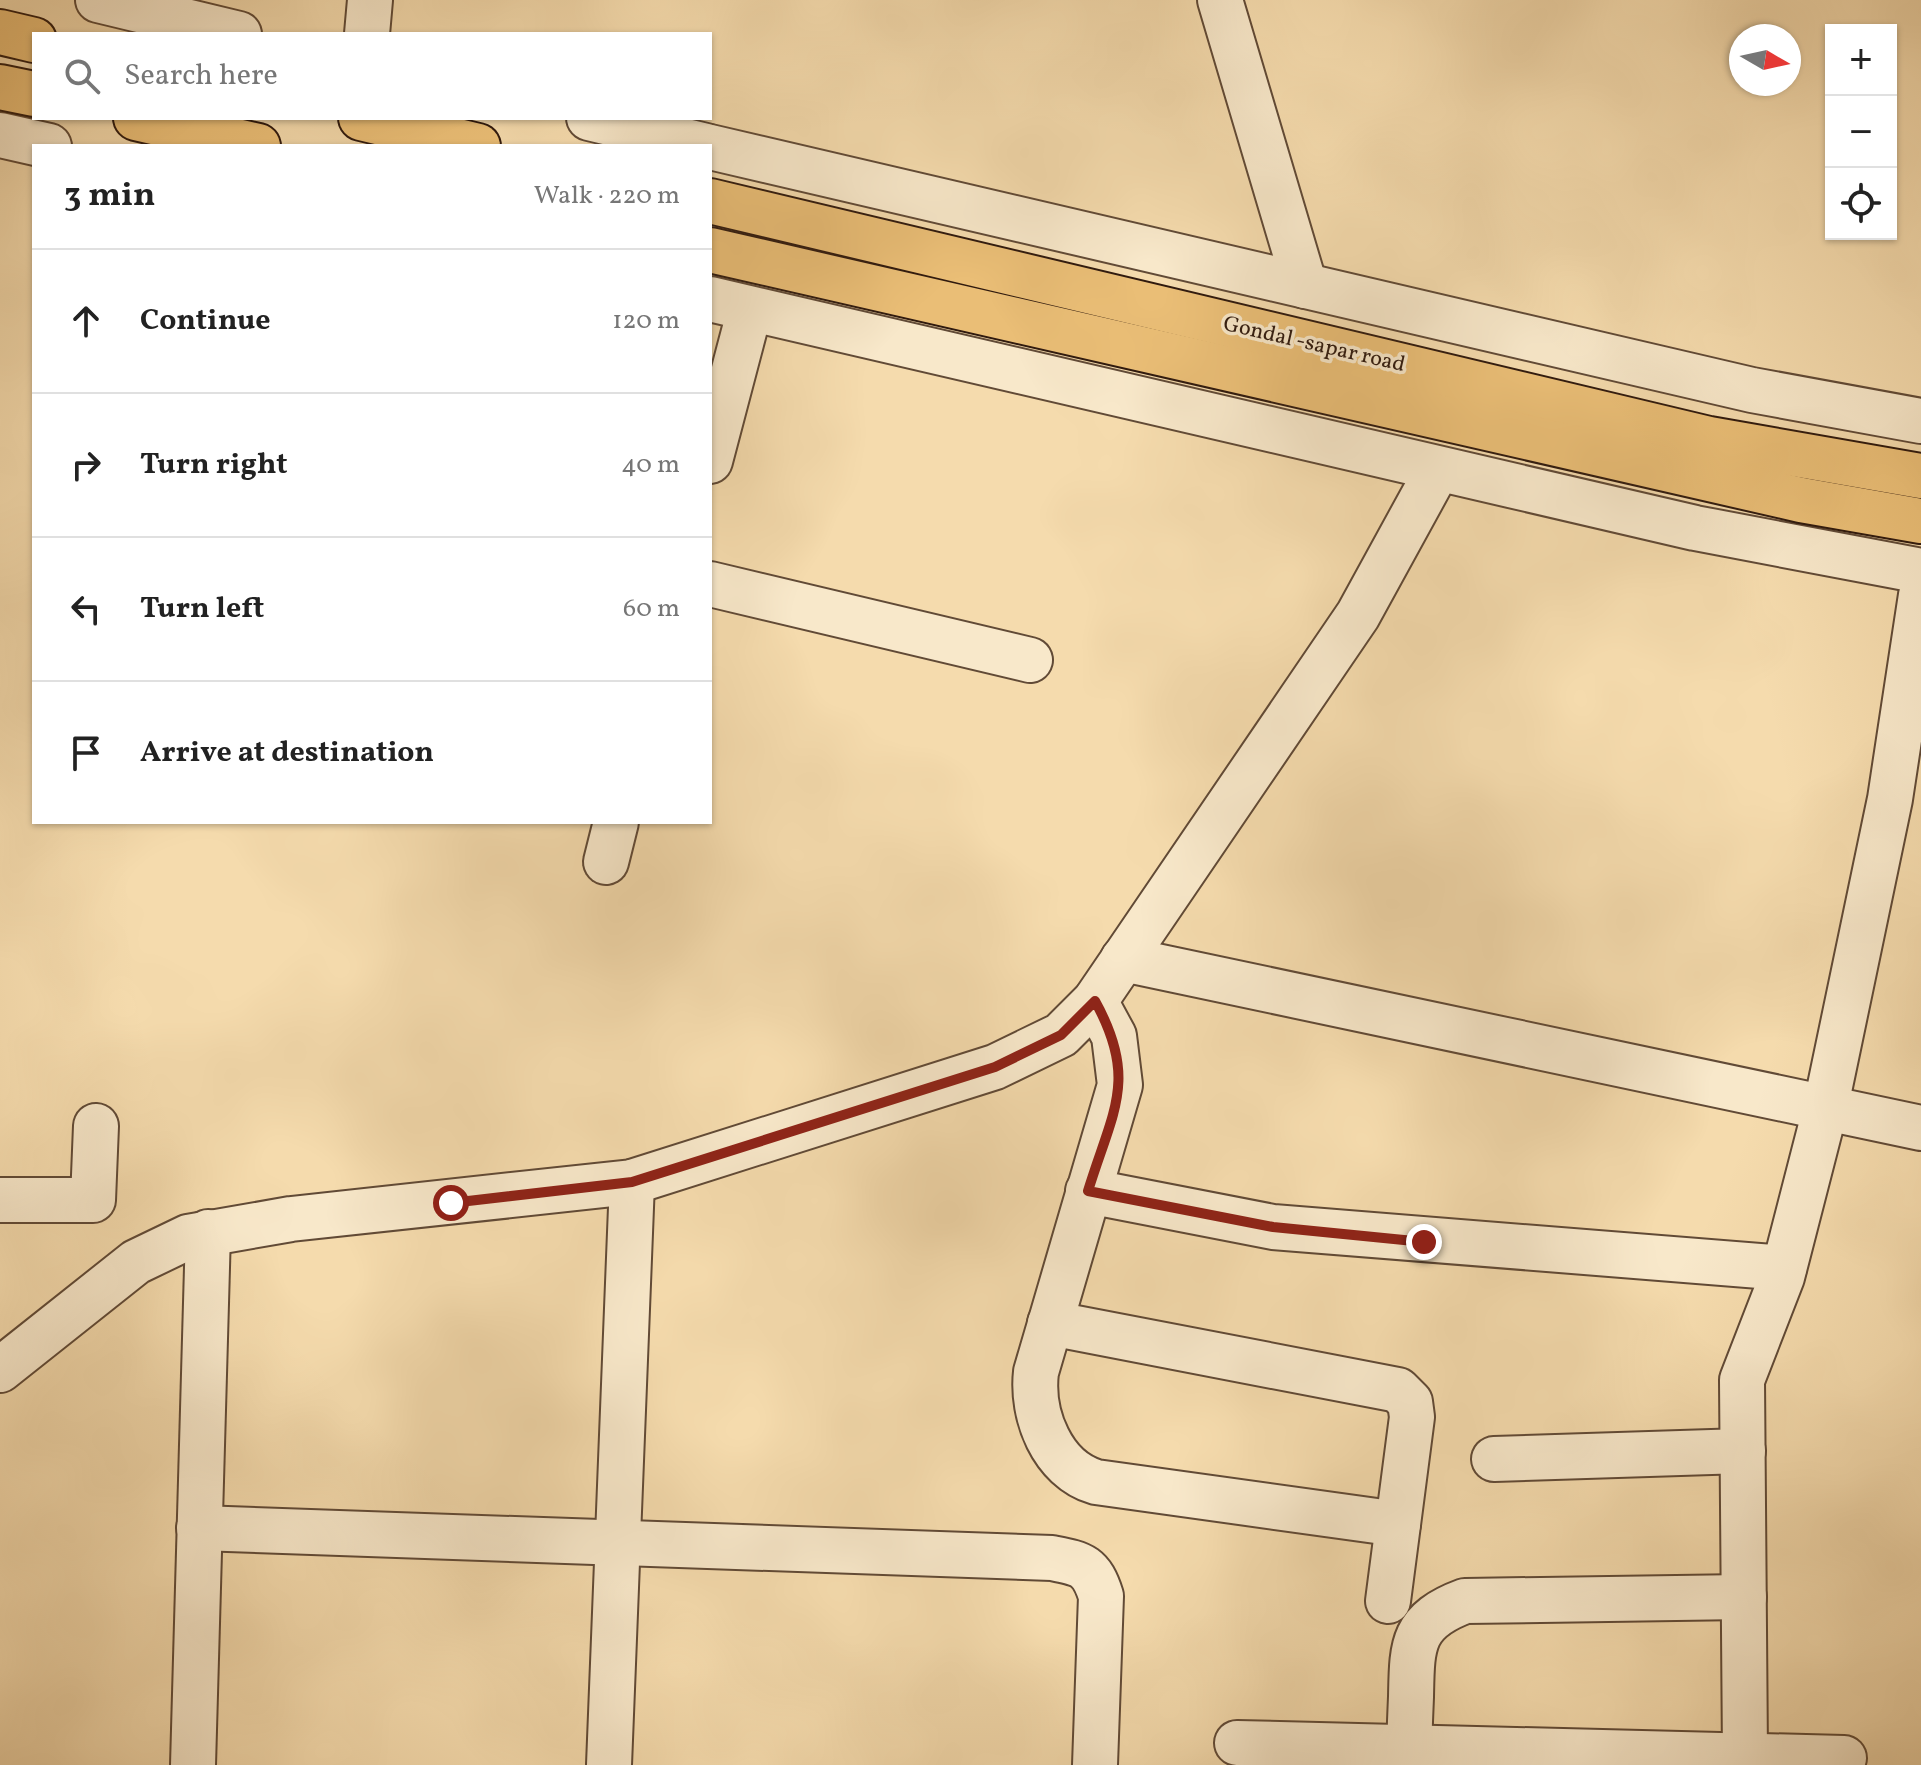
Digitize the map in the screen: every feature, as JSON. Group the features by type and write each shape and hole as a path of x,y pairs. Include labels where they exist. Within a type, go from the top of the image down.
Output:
{"highway":[{"path":"0,32 32,40"},
{"path":"0,87 32,94"},
{"path":"145,120 249,144"},
{"path":"369,120 470,144"},
{"name":"Gondal -sapar road","path":"712,201 1709,439 1921,476"},
{"path":"712,250 1801,500 1921,521"}],"street":[{"path":"98,0 231,32"},
{"path":"367,32 370,0"},
{"path":"1220,0 1305,286"},
{"path":"598,120 700,144"},
{"path":"0,135 40,144"},
{"path":"712,147 1752,390 1921,421"},
{"path":"712,445 730,304 1695,528 1921,571"},
{"path":"0,1370 136,1262 188,1237 291,1219 632,1182 995,1067 1061,1035 1095,1001 1358,615 1438,469"},
{"path":"712,584 1030,660"},
{"path":"1745,1755 1742,1380 1784,1268 1906,802 1921,595"},
{"path":"1123,959 1921,1128"},
{"path":"1095,1001 1114,1036 1120,1085 1036,1372 1033,1397 1058,1458 1076,1476 1096,1482 1398,1524"},
{"path":"0,1200 93,1200 96,1126"},
{"path":"609,1765 632,1182"},
{"path":"1088,1191 1273,1227 1784,1268"},
{"path":"193,1765 208,1232"},
{"path":"1050,1323 1398,1390 1410,1402 1412,1417 1388,1601"},
{"path":"1494,1459 1743,1451"},
{"path":"199,1528 1052,1558 1080,1564 1094,1575 1101,1596 1095,1765"},
{"path":"1409,1757 1412,1645 1424,1625 1442,1609 1465,1601 1744,1597"},
{"path":"1237,1743 1409,1757 1669,1759 1745,1755 1844,1758"}],"route":[{"path":"451,1203 632,1182 995,1067 1061,1035 1095,1001 1114,1036 1120,1058 1120,1085 1088,1191 1273,1227 1424,1242"}]}
